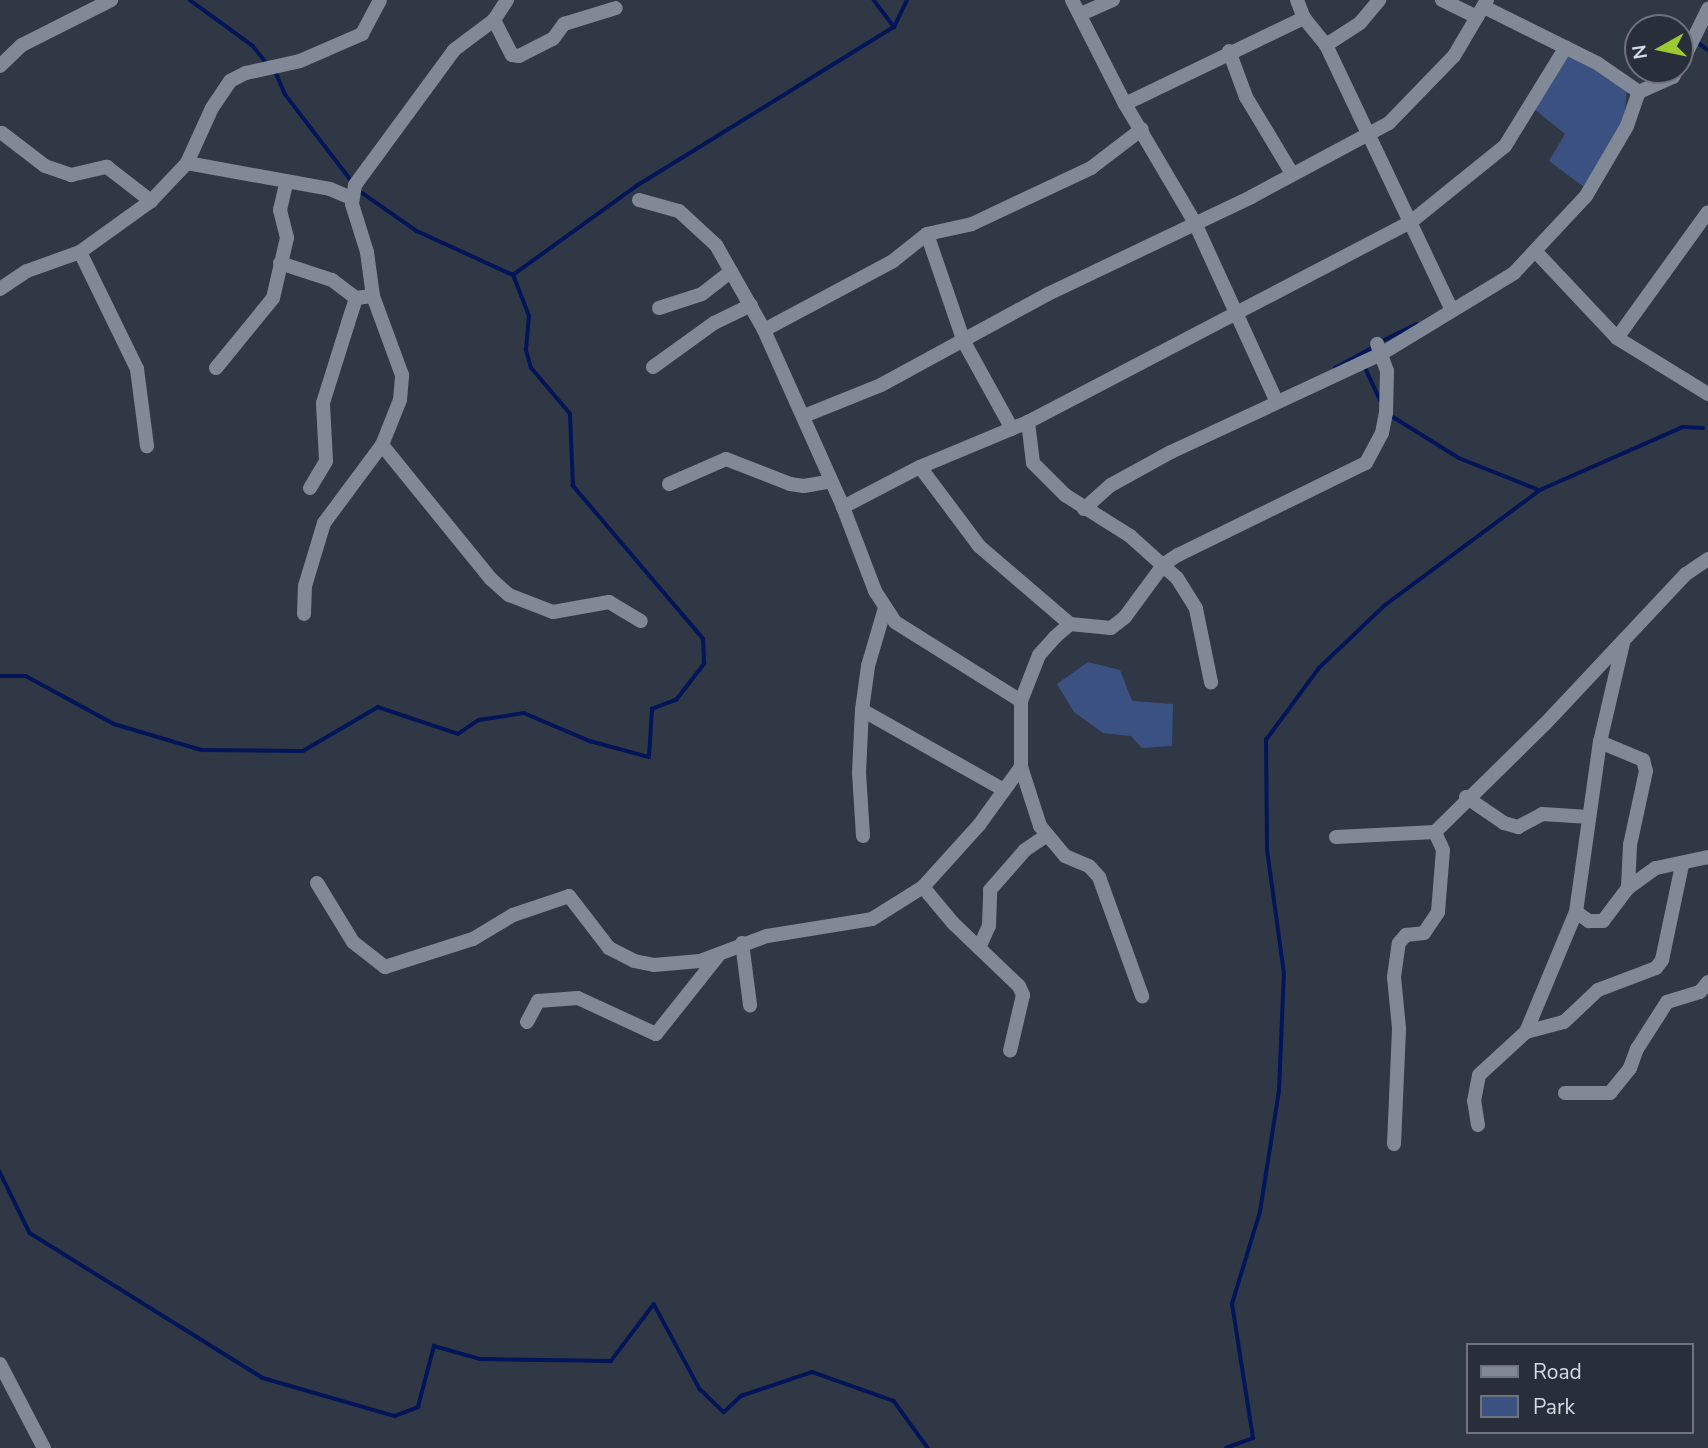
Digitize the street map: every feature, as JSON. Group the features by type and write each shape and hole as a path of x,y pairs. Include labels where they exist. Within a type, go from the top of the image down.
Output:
{"street":[{"path":"0,65 22,45 111,0"},
{"path":"0,289 27,271 80,252 151,201 187,163 212,107 230,81 246,73 323,53 362,34 380,0"},
{"path":"304,614 305,586 324,523 382,444 396,417 402,375 373,296 367,251 351,198 375,151 454,50 494,20 508,0"},
{"path":"1072,0 1082,14 1125,104 1195,224 1276,400"},
{"path":"1082,14 1113,0"},
{"path":"1297,0 1304,18 1326,45 1452,310"},
{"path":"1326,45 1360,23 1378,0"},
{"path":"1442,0 1483,8 1566,47 1639,92"},
{"path":"494,20 512,55 519,56 553,39 564,24 591,7 616,8"},
{"path":"804,416 881,385 1048,294 1195,224 1389,123 1436,75 1483,8"},
{"path":"1694,37 1708,9"},
{"path":"1125,104 1229,51 1304,18"},
{"path":"843,507 920,467 1028,422 1412,221 1505,146 1566,47"},
{"path":"1229,51 1246,97 1291,172"},
{"path":"1084,509 1111,485 1379,349 1514,273 1537,253 1586,196 1627,126 1639,92 1657,84"},
{"path":"764,330 893,261 927,234 972,224 1091,168 1142,129"},
{"path":"2,133 45,166 71,175 107,167 151,201"},
{"path":"187,163 286,183 330,188 351,198"},
{"path":"216,368 268,308 287,238 280,210 286,183"},
{"path":"639,201 679,211 698,223 751,305 804,416 885,608 895,622 1021,701"},
{"path":"1617,338 1708,212"},
{"path":"927,234 964,342 1012,429"},
{"path":"80,252 137,369 147,446"},
{"path":"1537,253 1617,338 1708,394"},
{"path":"280,263 332,280 356,298 373,296"},
{"path":"659,308 702,294 730,271"},
{"path":"310,488 326,461 323,403 356,298"},
{"path":"653,367 714,323 751,305"},
{"path":"920,467 979,546 1070,624 1111,628 1125,617 1164,564 1366,463 1382,433 1386,413 1387,371 1379,349"},
{"path":"1028,422 1033,463 1084,509 1164,564 1196,610 1211,682"},
{"path":"382,444 491,579 509,595 553,612 609,602 641,621"},
{"path":"669,484 726,459 790,484 831,481"},
{"path":"1336,837 1435,832 1466,797 1623,643 1686,573 1708,559"},
{"path":"863,836 859,773 862,710 868,666 885,608"},
{"path":"1070,624 1039,655 1021,701 1021,767 1031,806 1047,835 1065,856 1099,877 1142,996"},
{"path":"1478,1125 1474,1101 1479,1074 1526,1032 1576,912 1600,742 1623,643"},
{"path":"862,710 1004,790"},
{"path":"1600,742 1643,760 1646,771 1630,845 1628,888"},
{"path":"317,883 353,942 385,967 473,939 513,915 569,896 609,948 634,961 654,965 718,956 742,943 809,927 872,919 923,887 979,825 1021,767"},
{"path":"1466,797 1504,823 1518,827 1542,814 1588,817"},
{"path":"1394,1144 1399,1028 1394,977 1399,943 1406,935 1424,933 1438,912 1443,850 1435,832"},
{"path":"979,948 989,926 987,895 996,879 1047,835"},
{"path":"1576,912 1590,921 1603,921 1628,888 1656,868 1708,858"},
{"path":"1526,1032 1564,1022 1598,990 1656,968 1662,960 1682,865"},
{"path":"923,887 1023,995 1010,1051"},
{"path":"742,943 750,1005"},
{"path":"527,1022 538,1001 578,998 656,1034 718,956"},
{"path":"1565,1093 1610,1093 1630,1068 1637,1049 1667,1002 1700,992 1708,982"},
{"path":"0,1364 44,1448"}],"green space":[{"path":"1565,52 1624,78 1624,84 1628,84 1624,120 1584,187 1549,161 1565,134 1533,108"},
{"path":"1088,662 1120,670 1132,701 1173,704 1172,746 1142,748 1131,736 1103,733 1074,712 1057,684"}],"waterway":[{"path":"190,0 253,46 267,63"},
{"path":"874,0 894,27"},
{"path":"358,190 417,231 513,275 638,185 894,27 907,0"},
{"path":"1700,44 1708,50"},
{"path":"275,70 285,94 351,180"},
{"path":"0,676 26,676 114,724 202,750 303,751 378,707 458,734 479,720 524,713 590,741 649,757 652,709 676,700 704,664 703,639 573,486 570,414 531,368 526,350 529,316 513,275"},
{"path":"1380,342 1417,324"},
{"path":"1335,368 1374,347"},
{"path":"1365,367 1381,401"},
{"path":"1390,415 1459,458 1539,490"},
{"path":"1226,1448 1253,1438 1232,1304 1260,1212 1279,1091 1284,974 1267,850 1266,740 1319,668 1384,606 1540,490 1683,427 1703,428"},
{"path":"0,1172 30,1233 263,1378 395,1416 418,1407 434,1346 480,1359 611,1361 654,1304 700,1389 724,1412 741,1396 812,1372 894,1401 928,1448"}]}
